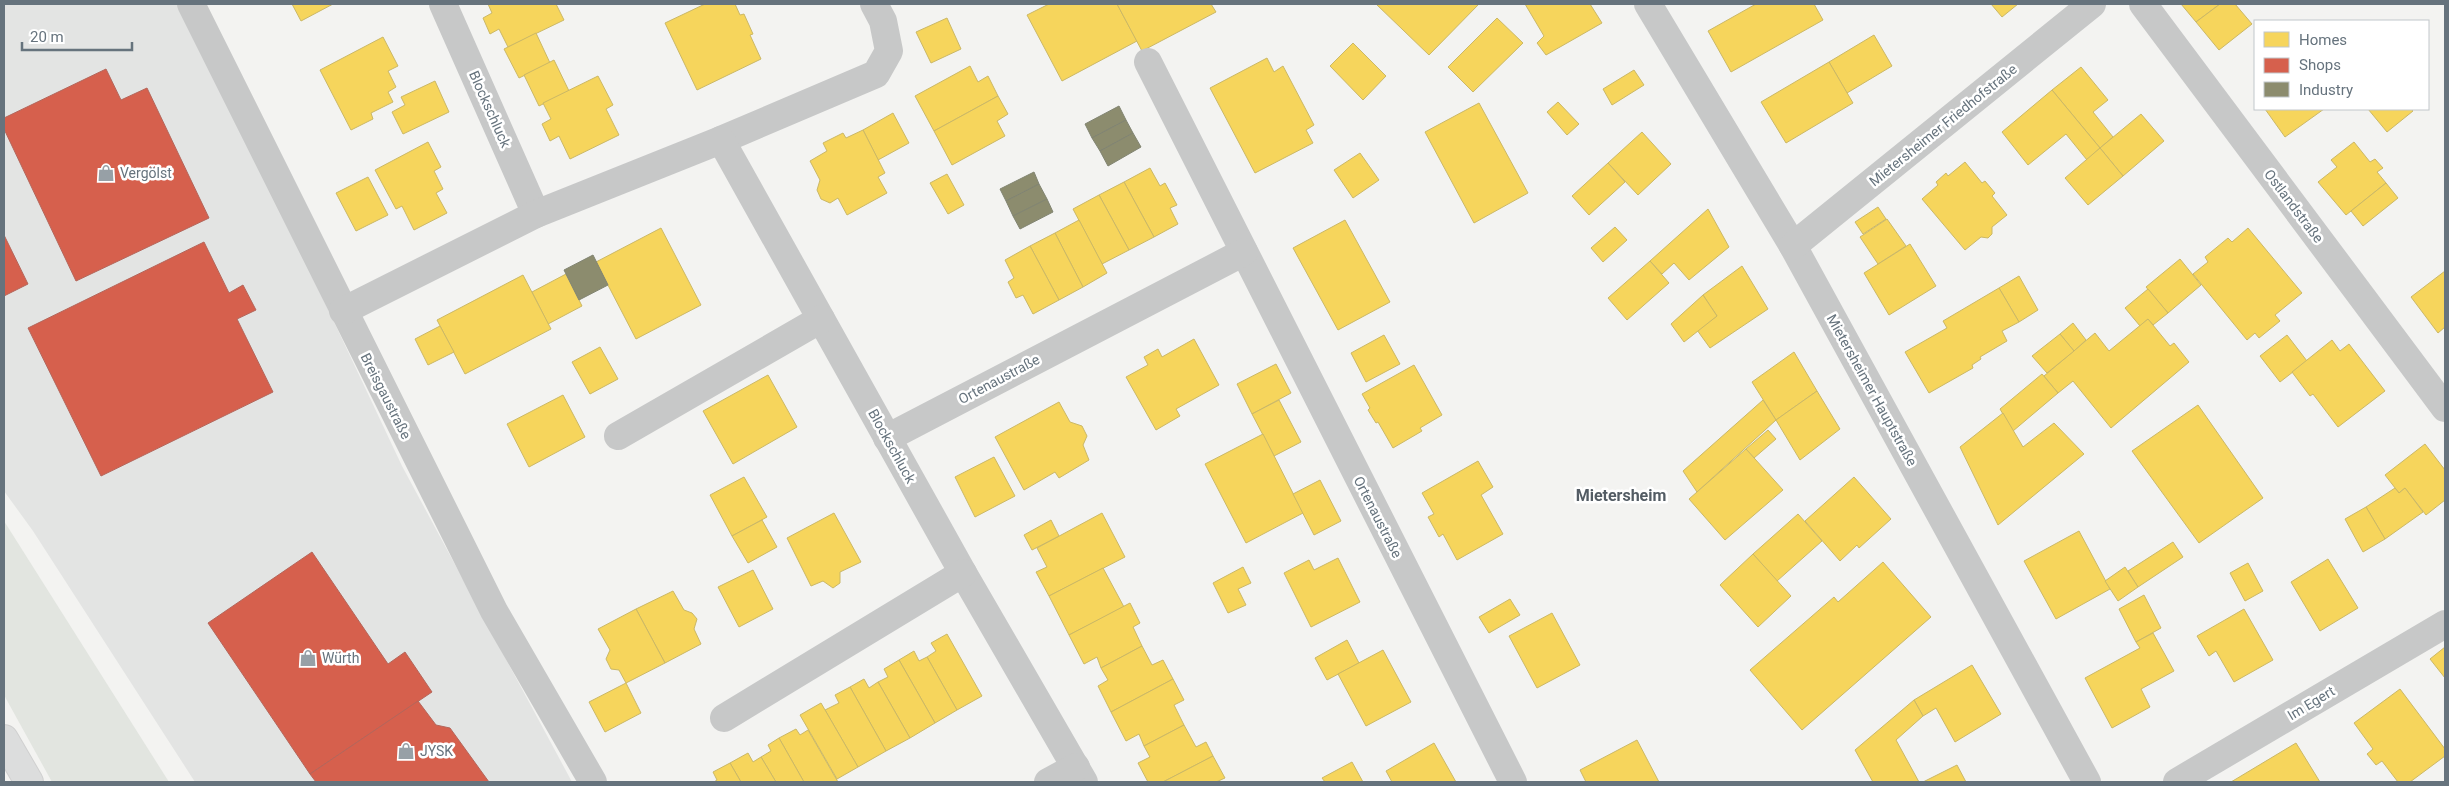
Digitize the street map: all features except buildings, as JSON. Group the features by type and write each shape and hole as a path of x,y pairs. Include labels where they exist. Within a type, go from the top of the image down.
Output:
{"main road":[{"path":"4,739 29,782"}],"street":[{"name":"Breisgaustraße","path":"190,4 494,611 593,782"},
{"name":"Blockschluck","path":"443,4 536,214"},
{"path":"343,311 536,214 721,140 876,74 889,51 882,21 874,4"},
{"name":"Mietersheimer Hauptstraße","path":"1648,4 1793,246 2087,782"},
{"name":"Mietersheimer Friedhofstraße","path":"1793,246 2092,4"},
{"name":"Ostlandstraße","path":"2143,4 2445,408"},
{"name":"Ortenaustraße","path":"1148,62 1513,782"},
{"name":"Blockschluck","path":"721,140 963,574 1080,774 1048,782"},
{"name":"Ortenaustraße","path":"888,438 1244,252"},
{"path":"618,436 821,319"},
{"path":"724,718 963,574"},
{"name":"Im Egert","path":"2177,782 2445,624"}],"shaded area":[{"path":"4,4 184,4 402,466 572,782 195,782 33,531 4,491"},
{"path":"4,521 169,782 52,782 4,695"}],"place":[{"name":"Vergölst","path":"106,173"},
{"name":"Würth","path":"308,658"},
{"name":"JYSK","path":"406,751"}],"district":[{"name":"Mietersheim","path":"1621,495"}]}
